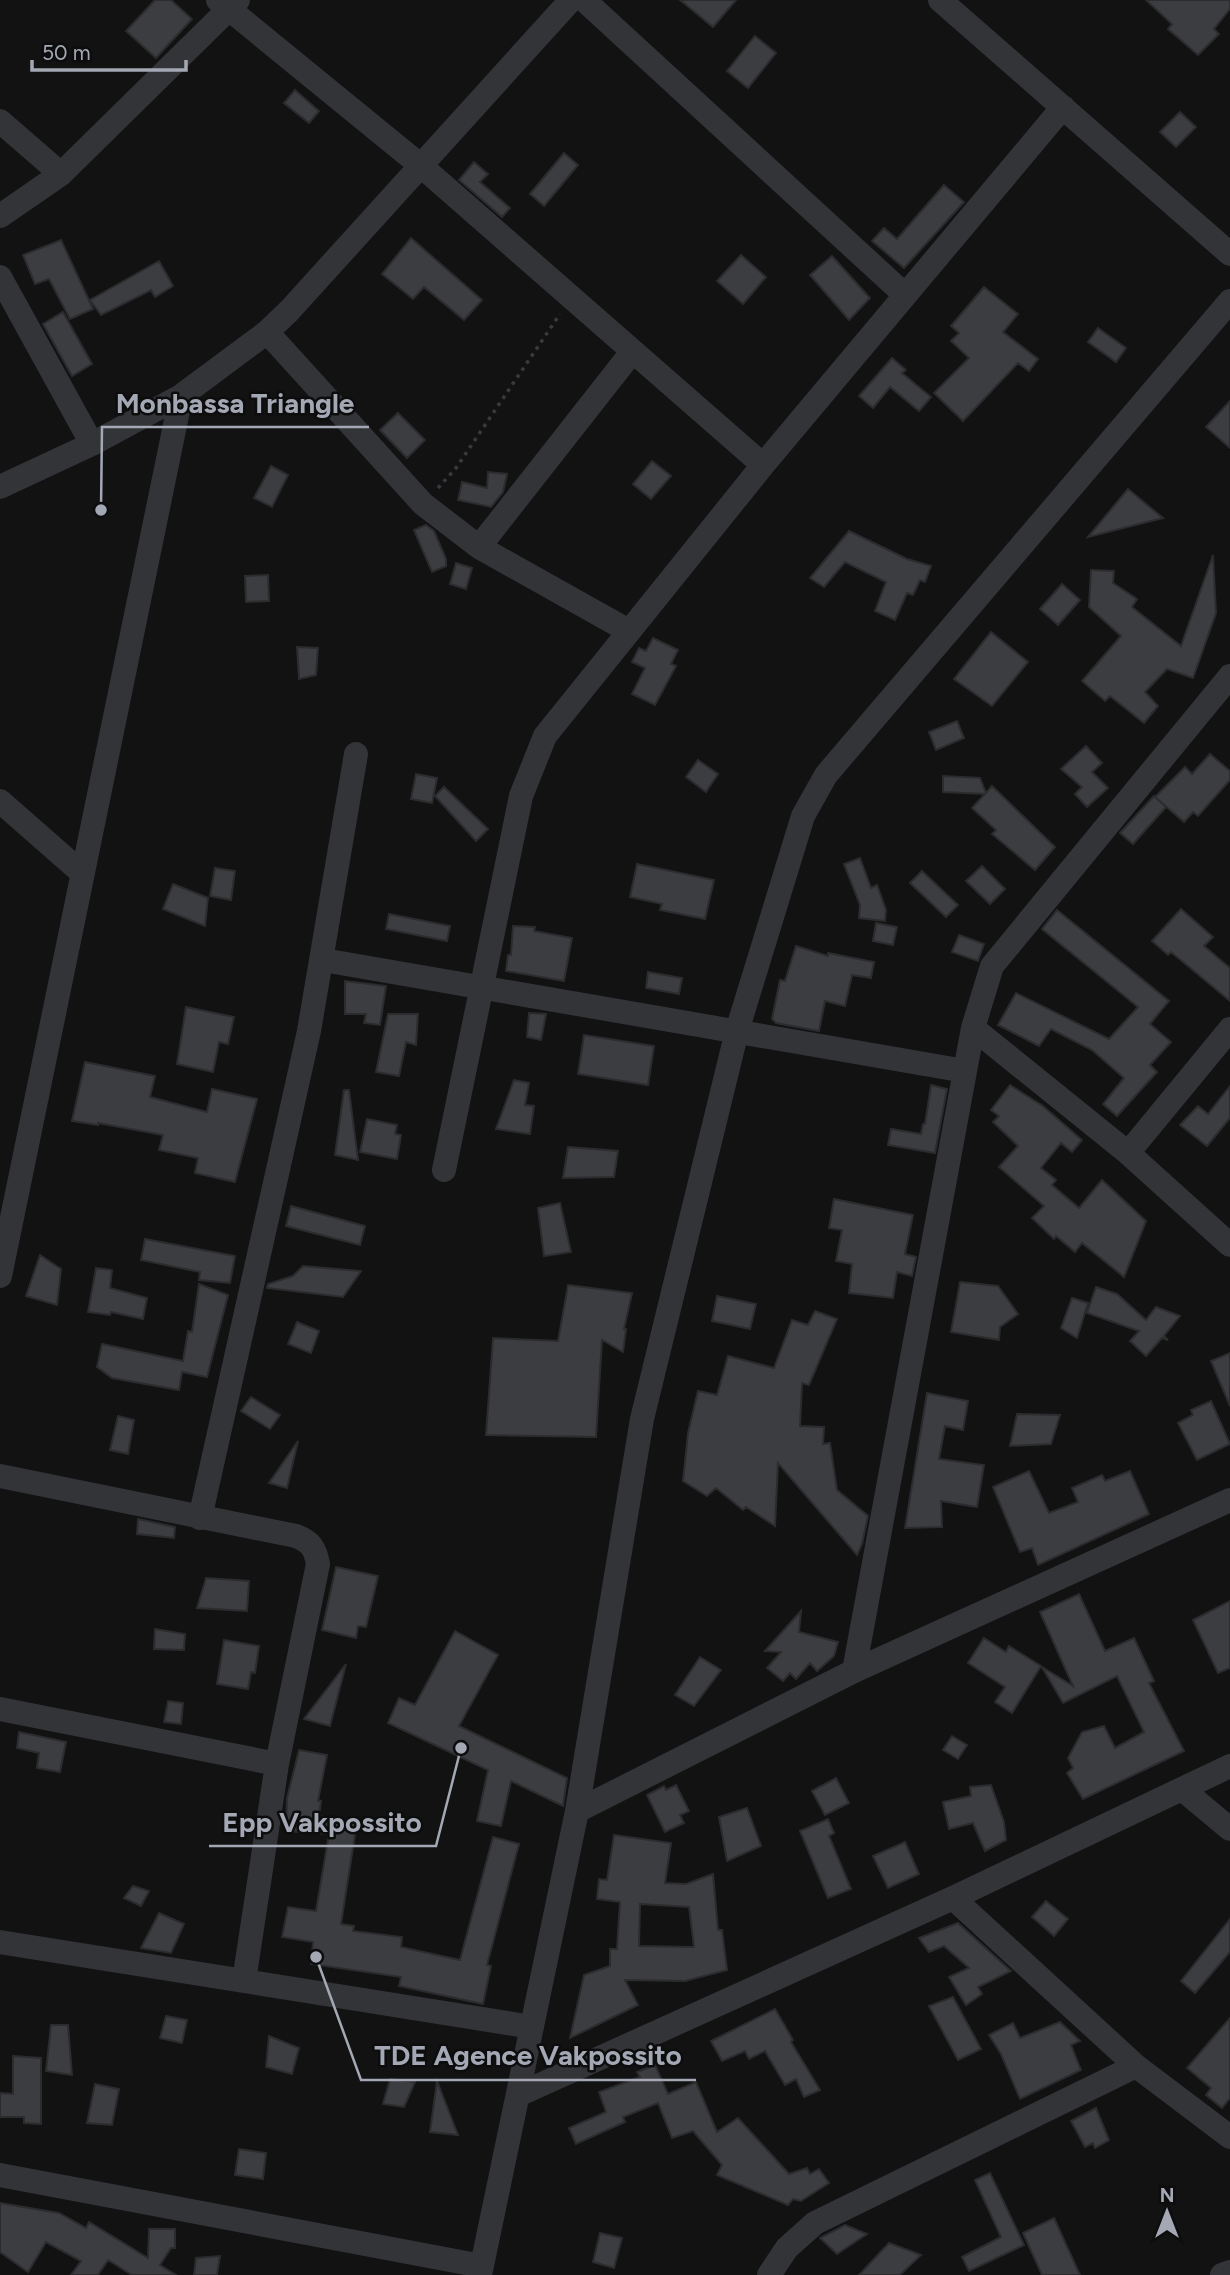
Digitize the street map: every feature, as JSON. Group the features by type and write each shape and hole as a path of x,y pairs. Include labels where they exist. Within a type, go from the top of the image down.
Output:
{"street":[{"path":"0,487 92,444 181,396 267,332 571,0"},
{"path":"584,0 905,295"},
{"path":"940,0 1230,254"},
{"path":"0,216 61,174 228,3 420,165 763,465"},
{"path":"444,1170 479,988 529,769 545,736 627,630 1063,107"},
{"path":"0,121 61,174"},
{"path":"0,277 92,444"},
{"path":"0,2175 481,2271 577,1811 642,1419 737,1031 803,816 819,785 1230,301"},
{"path":"267,332 424,504 479,547 627,630"},
{"path":"479,547 632,352"},
{"path":"0,1276 181,396"},
{"path":"855,1671 973,1028 992,966 1230,676"},
{"path":"200,1518 323,960 356,754"},
{"path":"0,800 82,873"},
{"path":"323,960 965,1071"},
{"path":"973,1028 1128,1153 1230,1245"},
{"path":"1128,1153 1230,1029"},
{"path":"0,1476 296,1535 308,1540 316,1550 318,1564 277,1764 244,1982"},
{"path":"577,1811 855,1671 1230,1500"},
{"path":"0,1709 277,1764"},
{"path":"518,2095 953,1898 1230,1766"},
{"path":"1182,1789 1230,1829"},
{"path":"953,1898 1136,2066 1230,2137"},
{"path":"0,1942 532,2027"},
{"path":"769,2275 787,2248 815,2223 1136,2066"},
{"path":"1222,2275 1230,2272"}],"path":[{"path":"424,504 456,468 571,297"}],"building":[{"path":"155,0 171,0 192,19 156,58 126,31"},
{"path":"680,0 736,0 713,27"},
{"path":"1146,0 1230,0 1230,9 1214,29 1219,34 1198,55 1168,29 1172,24"},
{"path":"755,36 776,53 748,88 727,71"},
{"path":"295,90 319,111 309,123 284,103"},
{"path":"1180,112 1196,127 1176,147 1160,132"},
{"path":"564,153 578,165 544,206 530,194"},
{"path":"474,162 488,174 480,182 510,208 502,217 459,180"},
{"path":"944,185 964,202 904,268 872,241 884,228 897,239"},
{"path":"411,238 482,300 464,320 424,287 413,299 382,274"},
{"path":"61,240 93,309 70,319 49,279 35,284 23,255"},
{"path":"741,255 766,277 743,304 717,281"},
{"path":"832,256 870,298 849,320 810,275"},
{"path":"159,261 173,286 155,297 151,290 101,315 90,300"},
{"path":"984,287 1018,314 1003,332 1038,359 1029,371 1018,363 963,421 934,393 969,358 951,341 959,333 951,326"},
{"path":"63,312 92,364 72,376 43,324"},
{"path":"1098,328 1126,348 1116,362 1088,342"},
{"path":"892,358 906,370 902,373 931,397 919,411 890,387 873,408 859,396"},
{"path":"1230,401 1230,448 1206,427"},
{"path":"398,413 425,440 407,458 380,430"},
{"path":"652,461 671,476 651,499 633,484"},
{"path":"271,466 288,475 272,507 254,498"},
{"path":"488,472 507,474 503,492 491,507 458,500 462,482 487,488"},
{"path":"1128,489 1163,518 1088,537"},
{"path":"426,525 434,531 446,559 446,566 432,572 414,530"},
{"path":"849,531 907,559 931,566 925,582 920,580 913,595 907,593 895,620 875,611 886,582 845,562 824,587 810,578"},
{"path":"1213,555 1216,613 1193,678 1167,669 1145,692 1158,706 1144,723 1110,696 1105,701 1082,681 1121,636 1089,607 1091,570 1114,571 1113,583 1137,599 1132,607 1181,646"},
{"path":"456,563 472,568 466,589 450,584"},
{"path":"268,575 269,601 246,602 245,576"},
{"path":"1062,584 1080,600 1058,625 1040,609"},
{"path":"991,632 1028,662 992,706 954,679"},
{"path":"653,638 678,650 671,664 676,666 655,705 632,694 645,668 632,662 639,648 646,651"},
{"path":"297,647 318,648 316,675 299,679"},
{"path":"957,721 964,738 936,750 929,732"},
{"path":"1086,746 1102,763 1092,772 1108,788 1087,807 1075,794 1082,787 1061,769"},
{"path":"1210,754 1230,771 1230,780 1198,816 1193,812 1184,822 1155,797 1185,767 1192,774"},
{"path":"698,760 718,774 706,792 686,777"},
{"path":"416,774 437,778 432,803 411,799"},
{"path":"943,776 980,778 986,793 992,786 1055,847 1035,870 992,834 996,830 972,808 985,794 943,792"},
{"path":"444,787 488,829 476,841 435,796"},
{"path":"1154,796 1166,807 1133,844 1120,833"},
{"path":"860,858 871,888 877,885 886,910 885,921 859,918 860,905 844,864"},
{"path":"637,864 714,880 705,919 660,910 662,904 630,897"},
{"path":"982,866 1005,889 990,904 966,881"},
{"path":"215,868 235,871 231,900 210,896"},
{"path":"922,871 958,905 946,917 910,883"},
{"path":"173,884 208,898 205,926 163,909"},
{"path":"1181,909 1213,937 1204,946 1230,968 1230,1001 1171,952 1168,955 1152,941"},
{"path":"1057,910 1169,1001 1150,1024 1171,1042 1150,1065 1157,1072 1117,1116 1103,1104 1124,1078 1092,1050 1051,1029 1039,1046 998,1025 1016,993 1109,1039 1138,1007 1042,929"},
{"path":"389,914 450,926 447,941 386,929"},
{"path":"876,923 897,927 893,945 873,941"},
{"path":"513,926 535,927 534,931 572,938 564,981 506,971 508,955 511,955"},
{"path":"959,935 984,944 978,961 952,952"},
{"path":"796,946 828,956 828,953 874,962 871,978 852,975 845,1006 825,1001 819,1031 776,1023 772,1019 780,980 785,981"},
{"path":"648,972 682,978 679,994 646,988"},
{"path":"345,981 386,986 380,1025 364,1023 366,1014 345,1014"},
{"path":"186,1007 234,1017 228,1044 219,1042 213,1072 177,1064"},
{"path":"529,1013 546,1014 541,1040 527,1037"},
{"path":"388,1014 418,1014 416,1045 406,1042 399,1076 376,1072"},
{"path":"584,1035 654,1046 648,1085 578,1074"},
{"path":"85,1062 155,1076 150,1097 207,1112 212,1089 257,1099 235,1182 195,1173 198,1158 159,1150 163,1135 72,1121"},
{"path":"514,1080 529,1083 525,1105 534,1106 530,1134 496,1129"},
{"path":"931,1085 947,1089 935,1153 888,1145 891,1129 921,1134"},
{"path":"1010,1085 1043,1106 1082,1140 1072,1152 1061,1143 1041,1168 1056,1180 1052,1185 1079,1208 1102,1180 1146,1221 1124,1277 1082,1243 1075,1252 1056,1236 1054,1239 1032,1218 1044,1206 999,1167 1018,1146 993,1122 999,1116 991,1110"},
{"path":"1230,1086 1230,1118 1207,1146 1180,1125 1198,1106 1208,1114"},
{"path":"344,1090 349,1090 358,1160 335,1155"},
{"path":"367,1119 397,1125 395,1134 401,1135 397,1159 360,1152"},
{"path":"568,1147 618,1151 614,1177 563,1178"},
{"path":"834,1199 913,1215 905,1254 916,1257 912,1276 897,1272 893,1298 849,1293 852,1264 836,1261 842,1230 829,1228"},
{"path":"560,1203 571,1252 544,1256 538,1208"},
{"path":"291,1206 365,1226 360,1245 286,1226"},
{"path":"145,1239 235,1256 230,1283 199,1280 200,1272 141,1260"},
{"path":"40,1255 61,1269 57,1305 26,1296"},
{"path":"303,1266 361,1271 343,1297 267,1288 268,1284 293,1276"},
{"path":"96,1268 112,1270 110,1288 147,1298 143,1319 111,1312 110,1315 88,1312"},
{"path":"960,1282 998,1286 1018,1314 1000,1327 999,1340 951,1332"},
{"path":"199,1284 228,1295 207,1377 182,1372 179,1390 112,1378 97,1367 102,1344 183,1361 188,1331 192,1332"},
{"path":"568,1285 632,1293 624,1329 623,1352 602,1340 596,1437 486,1435 493,1338 558,1341"},
{"path":"1096,1287 1117,1294 1146,1320 1156,1307 1180,1316 1164,1336 1168,1340 1162,1338 1146,1356 1130,1341 1139,1331 1087,1313"},
{"path":"717,1296 756,1304 750,1329 712,1321"},
{"path":"1072,1298 1088,1303 1077,1338 1061,1328"},
{"path":"815,1311 837,1319 809,1385 802,1383 800,1426 824,1427 823,1444 830,1443 837,1490 868,1516 857,1555 778,1463 775,1526 746,1507 743,1510 716,1488 707,1496 683,1481 688,1433 698,1391 717,1395 728,1356 774,1368 792,1320 808,1325"},
{"path":"297,1322 319,1331 311,1353 288,1344"},
{"path":"1230,1353 1230,1406 1211,1361"},
{"path":"927,1393 968,1401 963,1430 945,1426 939,1459 984,1465 977,1507 941,1501 942,1527 905,1528"},
{"path":"251,1397 280,1415 270,1429 241,1411"},
{"path":"1211,1401 1230,1444 1197,1460 1178,1423 1193,1415 1191,1410"},
{"path":"1017,1414 1060,1415 1051,1444 1010,1446"},
{"path":"118,1416 134,1420 128,1454 110,1450"},
{"path":"298,1441 287,1488 269,1483"},
{"path":"1029,1471 1049,1513 1078,1502 1072,1488 1102,1475 1105,1481 1130,1471 1149,1514 1038,1565 1032,1548 1020,1552 993,1487"},
{"path":"138,1519 175,1527 174,1538 137,1534"},
{"path":"336,1567 378,1576 366,1627 358,1626 356,1638 322,1630"},
{"path":"206,1578 249,1581 247,1611 197,1608"},
{"path":"1079,1594 1105,1651 1134,1638 1154,1681 1149,1683 1184,1751 1083,1799 1067,1773 1073,1768 1068,1758 1082,1732 1104,1726 1115,1748 1144,1732 1117,1676 1063,1703 1042,1667 1073,1686 1040,1612"},
{"path":"1230,1601 1230,1668 1218,1673 1193,1620"},
{"path":"801,1611 799,1632 838,1642 834,1656 817,1671 810,1663 796,1679 790,1673 783,1681 767,1668 781,1652 765,1651"},
{"path":"155,1629 185,1634 184,1650 154,1649"},
{"path":"455,1631 498,1655 459,1726 567,1778 563,1806 511,1781 501,1826 477,1821 488,1770 388,1723 399,1698 415,1705"},
{"path":"984,1638 1006,1652 1009,1646 1041,1666 1012,1713 995,1702 1005,1687 968,1663"},
{"path":"224,1640 259,1646 255,1673 251,1672 248,1689 217,1684"},
{"path":"700,1657 721,1670 694,1706 675,1695"},
{"path":"346,1664 330,1726 304,1719"},
{"path":"168,1701 183,1703 181,1724 164,1722"},
{"path":"19,1732 66,1742 60,1772 37,1768 39,1753 17,1748"},
{"path":"952,1736 967,1745 958,1759 943,1750"},
{"path":"299,1750 327,1755 318,1801 321,1801 319,1816 357,1822 341,1924 354,1926 353,1931 402,1937 401,1947 460,1960 493,1837 519,1844 487,1965 491,1966 483,2004 399,1986 401,1977 311,1964 313,1942 282,1937 288,1907 316,1911 329,1834 286,1831 287,1798"},
{"path":"836,1778 849,1803 825,1815 812,1791"},
{"path":"676,1785 689,1811 680,1815 684,1823 665,1832 647,1795 664,1786 666,1790"},
{"path":"991,1785 1004,1822 1006,1840 985,1851 973,1823 949,1829 943,1802 971,1796 970,1787"},
{"path":"747,1808 761,1846 727,1861 719,1817"},
{"path":"828,1819 834,1833 829,1836 851,1889 828,1898 800,1831"},
{"path":"614,1835 671,1843 665,1883 686,1884 713,1874 718,1930 722,1930 727,1970 685,1981 625,1980 638,2005 570,2038 584,1975 610,1966 610,1949 617,1949 620,1902 597,1899 599,1879 607,1880","holes":["640,1904 689,1907 694,1947 639,1946"]},
{"path":"905,1842 919,1874 888,1888 873,1856"},
{"path":"133,1886 149,1891 141,1906 124,1898"},
{"path":"1046,1901 1068,1919 1054,1936 1032,1917"},
{"path":"159,1913 184,1924 171,1953 141,1948"},
{"path":"1230,1919 1230,1952 1195,1993 1181,1981"},
{"path":"958,1923 1011,1971 978,1987 982,1994 966,2005 949,1977 969,1968 944,1946 929,1952 919,1938"},
{"path":"953,1997 981,2049 958,2060 929,2006"},
{"path":"775,2009 820,2090 804,2097 796,2079 785,2085 765,2051 749,2059 745,2051 722,2061 711,2041"},
{"path":"166,2016 187,2020 182,2043 160,2038"},
{"path":"1230,2018 1230,2098 1222,2108 1206,2095 1211,2088 1187,2068"},
{"path":"1060,2022 1080,2041 1071,2045 1081,2070 1020,2099 1001,2054 989,2035 1013,2023 1020,2038"},
{"path":"51,2025 68,2025 72,2075 46,2071"},
{"path":"269,2036 299,2048 292,2074 266,2067"},
{"path":"13,2056 41,2058 41,2124 24,2123 24,2117 0,2117 0,2093 13,2094"},
{"path":"655,2065 668,2094 696,2082 717,2132 738,2118 789,2174 807,2168 810,2174 819,2169 829,2183 801,2201 793,2199 788,2205 717,2175 722,2165 693,2131 672,2138 658,2103 623,2117 625,2122 576,2144 569,2128 606,2112 599,2092 640,2077 637,2072"},
{"path":"390,2079 415,2082 404,2107 383,2104"},
{"path":"437,2081 458,2135 430,2132"},
{"path":"95,2084 119,2089 112,2125 87,2123"},
{"path":"1096,2108 1109,2140 1095,2148 1093,2143 1085,2147 1071,2121"},
{"path":"239,2149 266,2153 263,2179 235,2175"},
{"path":"990,2173 1024,2245 969,2271 962,2257 1001,2237 975,2180"},
{"path":"0,2203 59,2213 86,2228 89,2222 148,2258 149,2229 175,2229 175,2248 171,2248 160,2265 176,2275 132,2275 108,2260 98,2275 71,2275 81,2261 46,2242 28,2272 0,2252"},
{"path":"1054,2218 1080,2275 1042,2275 1023,2233"},
{"path":"845,2225 867,2234 837,2254 820,2238"},
{"path":"600,2233 622,2238 614,2268 593,2262"},
{"path":"889,2243 921,2255 900,2275 859,2275"},
{"path":"220,2256 217,2275 194,2275 196,2258"}],"place":[{"name":"Monbassa Triangle","path":"101,510"},
{"name":"Epp Vakpossito","path":"461,1748"},
{"name":"TDE Agence Vakpossito","path":"316,1957"}]}
